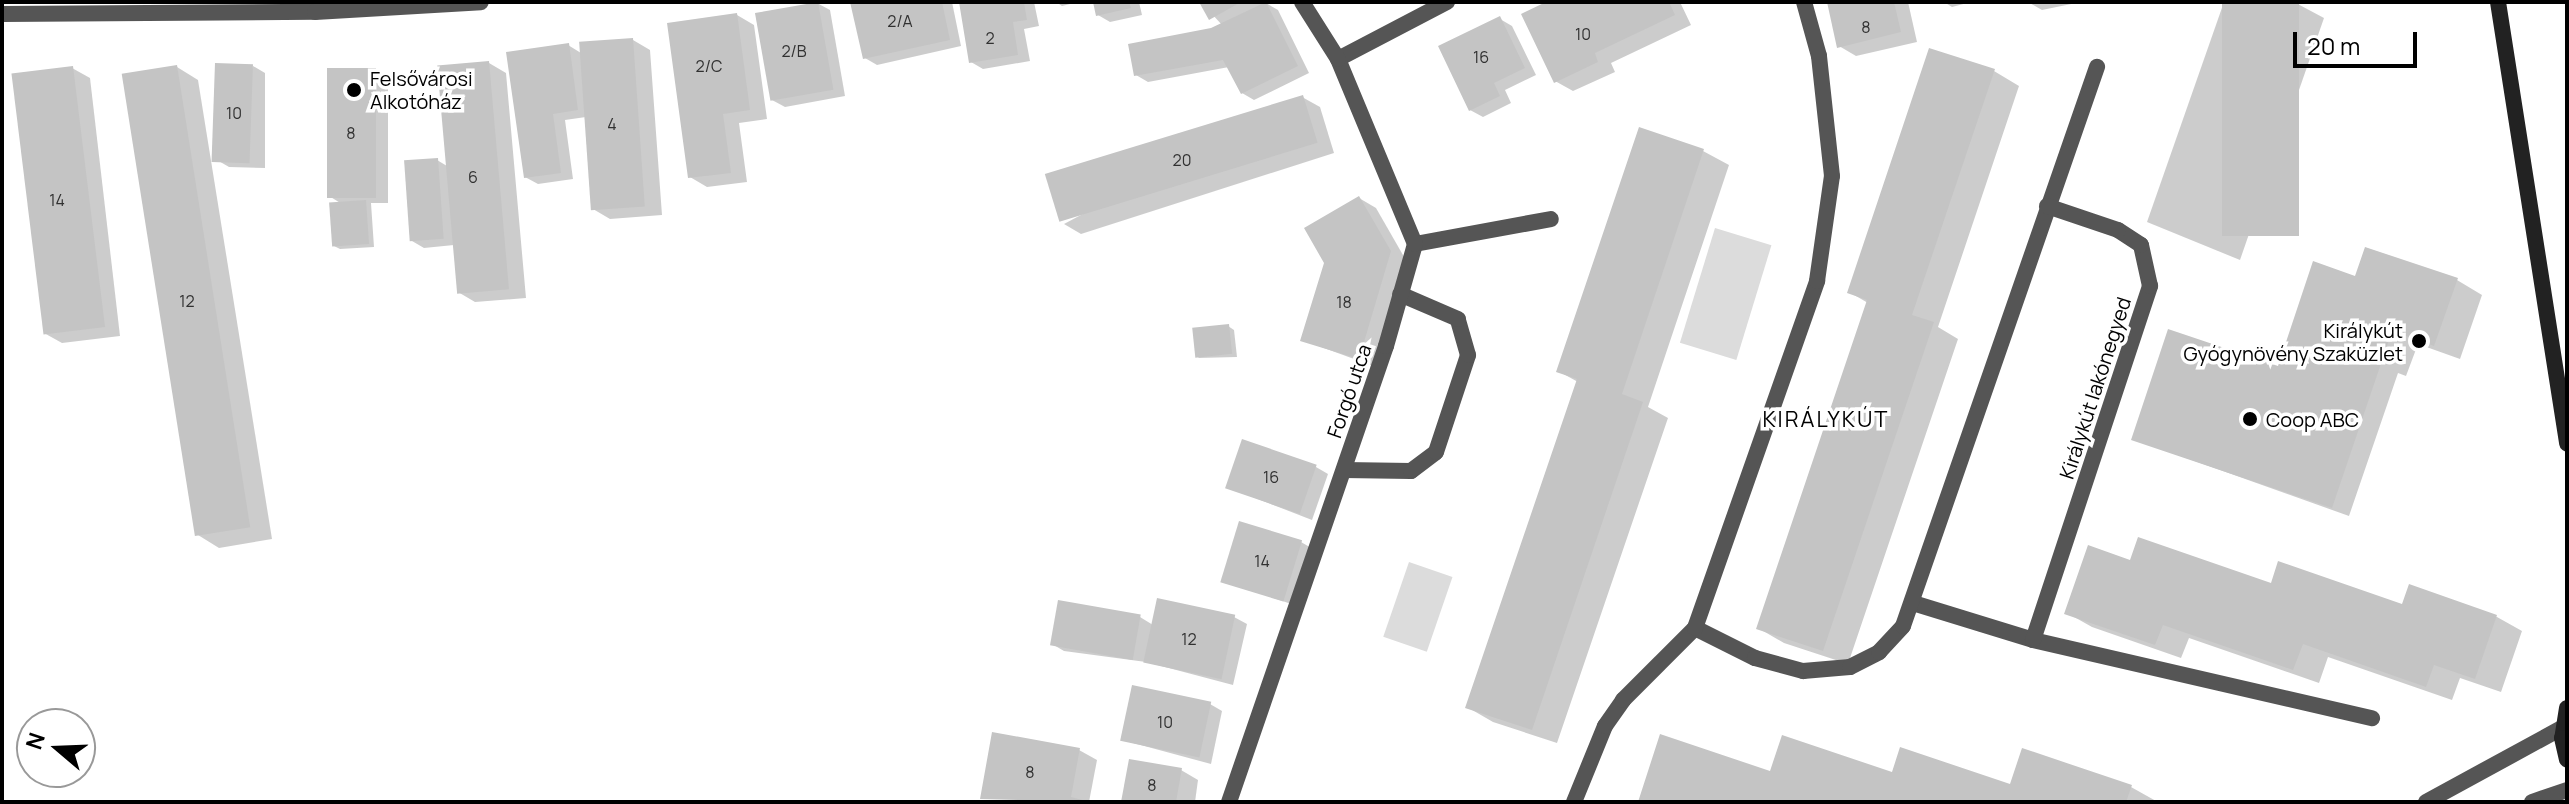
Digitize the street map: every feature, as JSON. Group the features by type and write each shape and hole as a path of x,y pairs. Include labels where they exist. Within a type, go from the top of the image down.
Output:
{"main road":[{"path":"2498,2 2567,434"},
{"path":"2567,708 2562,728 2567,759"}],"street":[{"path":"2,14 481,2"},
{"path":"1302,2 1338,59 1415,244 1551,219"},
{"path":"1338,59 1447,2"},
{"path":"1574,802 1605,726 1623,700 1695,628 1817,281 1828,230 1830,133 1819,56 1804,2"},
{"path":"1695,628 1755,658 1803,671 1850,667 1879,652 1903,626 2097,67"},
{"name":"Királykút lakónegyed","path":"2033,640 2150,286 2141,245 2118,230 2047,206"},
{"name":"Forgó utca","path":"1229,802 1344,470 1415,244"},
{"path":"1344,470 1411,471 1436,452 1468,355 1458,319 1400,294"},
{"path":"1913,603 2033,640 2372,718"},
{"path":"2426,802 2562,728"},
{"path":"2532,802 2567,790"}],"shaded area":[{"path":"1715,228 1771,245 1736,360 1680,343"},
{"path":"1409,562 1452,577 1427,652 1383,637"}],"building":[{"path":"818,2 833,90 770,101 755,13"},
{"path":"850,2 942,2 950,40 863,59"},
{"path":"959,2 1024,2 1027,20 1013,22 1018,55 969,63"},
{"path":"1093,2 1129,2 1131,8 1096,16"},
{"path":"1199,2 1241,2 1209,20"},
{"path":"1266,2 1298,66 1241,94 1223,60 1134,76 1128,44 1211,28"},
{"path":"1546,2 1669,2 1675,15 1595,53 1598,62 1554,83 1521,14"},
{"path":"1827,2 1894,2 1901,32 1837,48"},
{"path":"2222,2 2299,2 2299,236 2222,236"},
{"path":"737,13 750,110 723,114 731,173 688,178 667,23"},
{"path":"1500,16 1525,68 1494,83 1500,96 1469,111 1438,46"},
{"path":"633,38 645,207 591,210 579,42"},
{"path":"569,43 578,110 553,114 561,173 524,178 506,52"},
{"path":"1929,48 1995,69 1912,315 1934,322 1823,651 1756,629 1867,300 1847,293"},
{"path":"489,61 509,289 457,294 437,66"},
{"path":"215,63 253,64 250,163 212,162"},
{"path":"177,65 250,527 195,536 122,74"},
{"path":"73,66 105,327 44,335 11,74"},
{"path":"327,68 376,68 376,198 327,198"},
{"path":"1303,95 1318,143 1059,222 1045,174"},
{"path":"1639,127 1704,149 1622,394 1643,402 1532,730 1465,708 1577,379 1556,372"},
{"path":"438,158 444,239 410,241 404,160"},
{"path":"1359,196 1391,251 1359,359 1300,341 1324,263 1304,228"},
{"path":"366,200 369,244 332,246 329,203"},
{"name":"Coop ABC","path":"2365,247 2458,278 2434,346 2392,331 2332,508 2131,440 2168,329 2278,366 2313,261 2355,276"},
{"path":"1229,324 1232,354 1195,358 1192,328"},
{"path":"1242,439 1317,465 1300,514 1225,488"},
{"path":"1239,521 1302,540 1283,602 1220,582"},
{"path":"2138,537 2271,583 2278,561 2402,604 2409,584 2497,615 2475,679 2434,665 2426,687 2303,644 2293,670 2163,625 2155,645 2064,614 2088,545 2130,560"},
{"path":"1157,598 1235,615 1222,679 1143,663"},
{"path":"1058,600 1141,615 1133,660 1050,645"},
{"path":"1132,685 1211,702 1199,758 1120,741"},
{"path":"992,732 1080,748 1071,797 1090,802 980,799"},
{"path":"1660,734 1770,771 1782,735 1892,772 1900,747 2010,784 2022,748 2132,785 2126,802 1638,802"},
{"path":"1129,759 1182,768 1176,802 1121,802"}],"place":[{"name":"Felsővárosi Alkotóház","path":"354,90"},
{"name":"Királykút Gyógynövény Szaküzlet","path":"2419,341"},
{"name":"Coop ABC","path":"2250,419"}],"district":[{"name":"KIRÁLYKÚT","path":"1826,420"}]}
